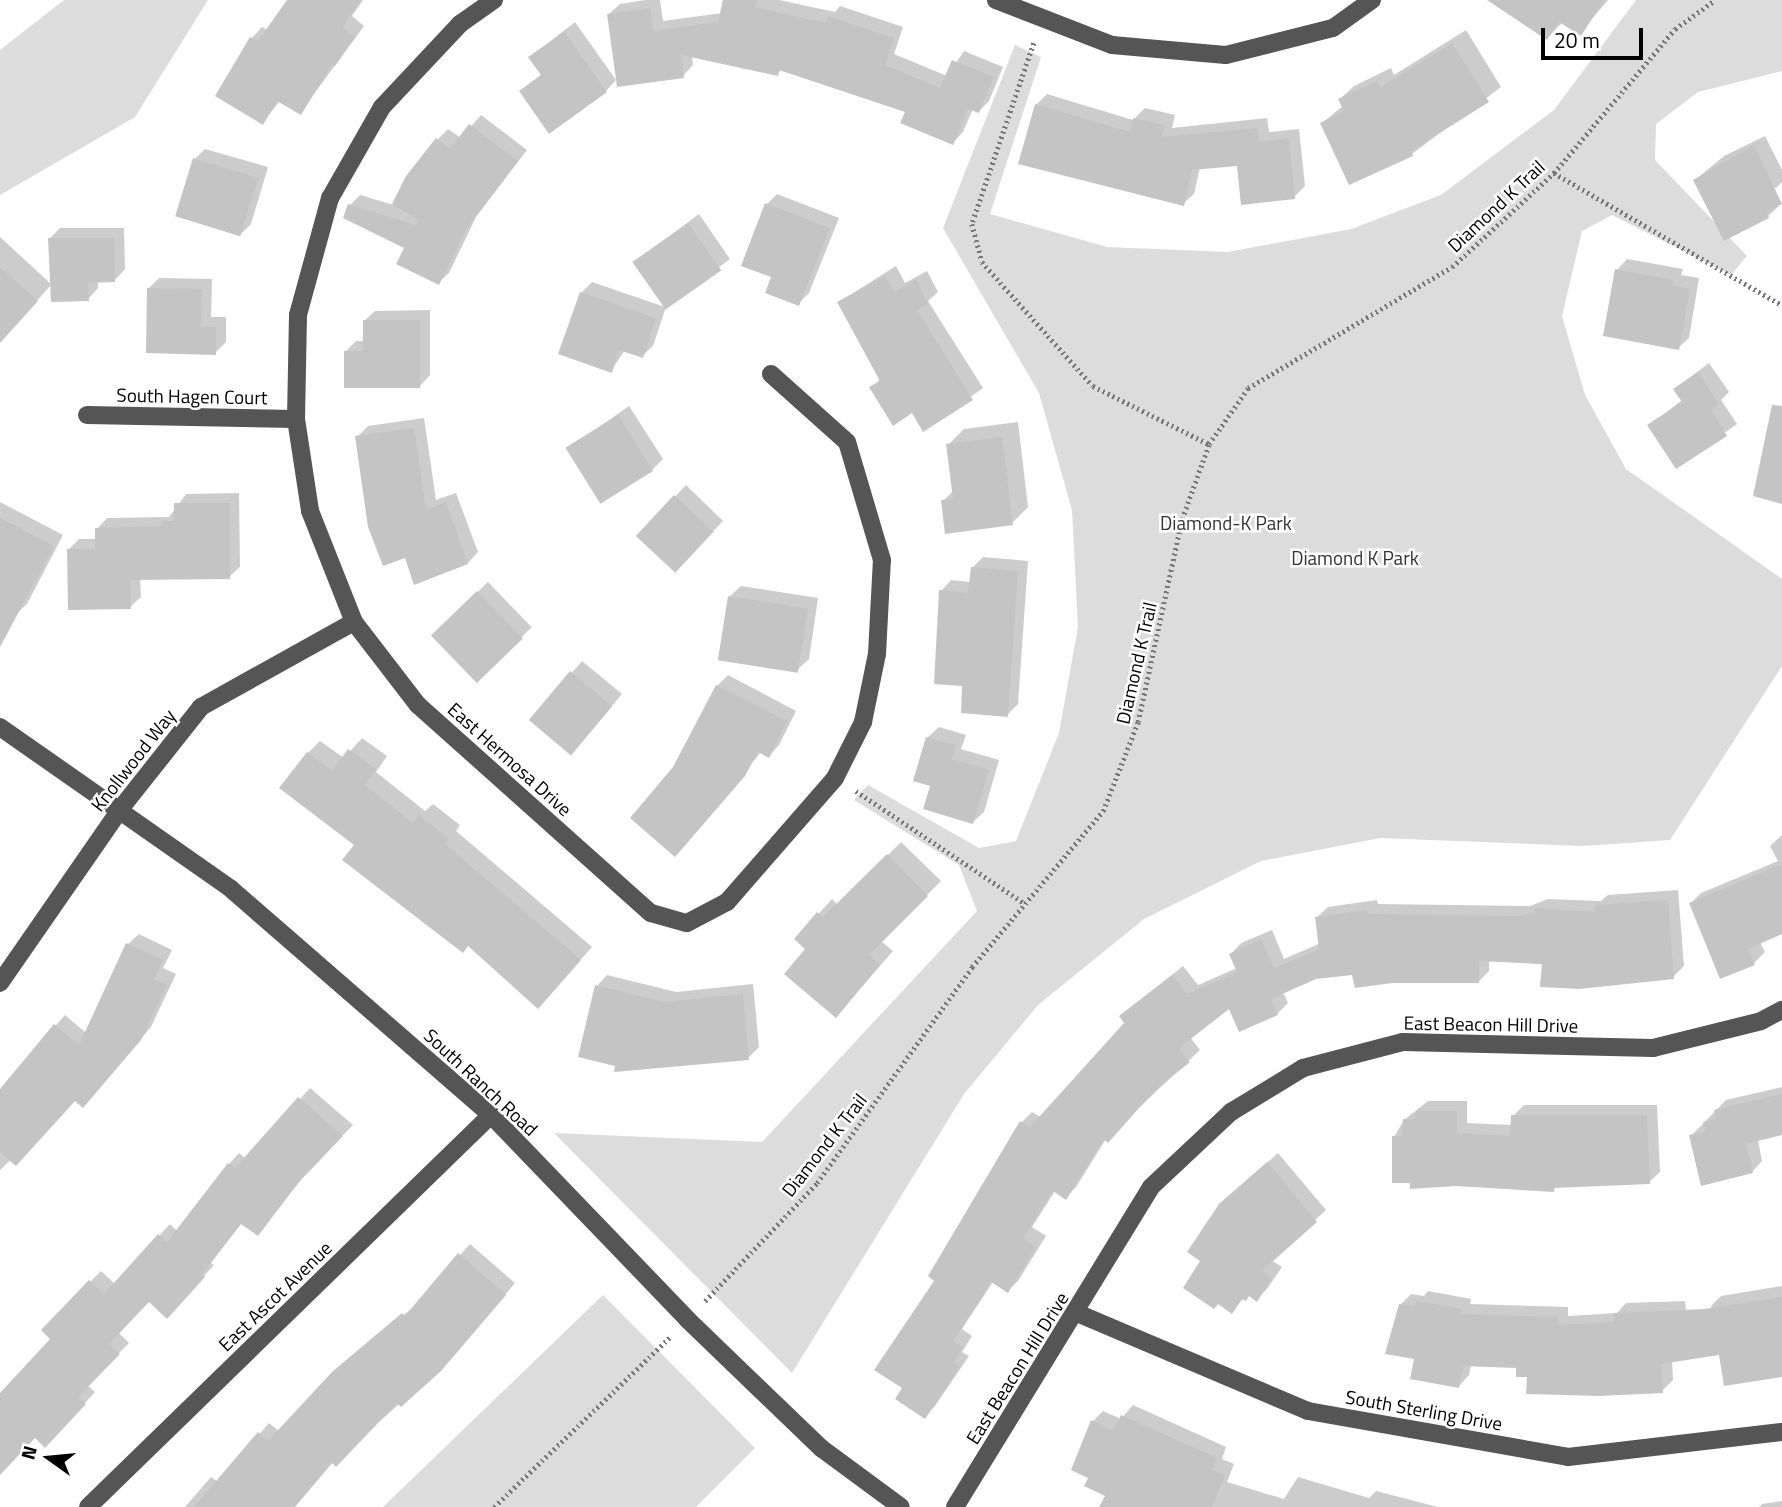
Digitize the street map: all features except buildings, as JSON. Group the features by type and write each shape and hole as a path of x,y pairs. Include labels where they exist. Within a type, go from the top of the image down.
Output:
{"street":[{"name":"East Hermosa Drive","path":"494,0 460,24 382,107 330,198 298,315 296,419 310,511 354,622 418,705 651,913 687,923 727,902 835,778 863,722 877,654 882,560 847,442 771,374"},
{"path":"996,0 1112,45 1226,55 1333,28 1372,0"},
{"name":"South Hagen Court","path":"87,415 296,419"},
{"name":"Knollwood Way","path":"0,983 121,808 201,707 354,622"},
{"name":"South Ranch Road","path":"0,727 121,808 231,889 491,1115 688,1320 821,1448 901,1507"},
{"name":"East Beacon Hill Drive","path":"955,1507 1077,1313 1151,1187 1231,1112 1303,1068 1403,1042 1653,1048 1761,1021 1782,1010"},
{"name":"East Ascot Avenue","path":"88,1507 491,1115"},
{"name":"South Sterling Drive","path":"1077,1313 1308,1411 1568,1457 1782,1432"}],"path":[{"name":"Diamond K Trail","path":"494,1507 688,1320 817,1183 972,967 1103,811 1138,722 1182,519 1209,444 1248,388 1452,267 1554,173 1675,29 1716,0"},
{"path":"1042,18 972,224 982,262 1093,386 1209,444"},
{"path":"1554,173 1782,304"},
{"path":"835,778 1024,902"}],"green space":[{"path":"64,0 208,0 135,117 0,195 0,50"},
{"name":"Diamond K Park","path":"1636,0 1782,0 1782,71 1698,92 1656,124 1655,160 1747,256 1731,275 1612,215 1582,231 1562,316 1585,395 1626,469 1782,579 1782,666 1670,840 1583,846 1380,838 1261,861 1144,919 1038,1005 964,1094 792,1373 554,1133 762,1142 977,911 959,865 854,800 868,785 979,848 1016,841 1059,733 1078,627 1072,510 1039,393 943,228 1015,45 1041,57 990,214 1107,247 1228,252 1351,229 1441,195 1554,110"},
{"path":"603,1295 755,1448 696,1507 383,1507"}],"park label":[{"name":"Diamond-K Park","path":"1226,523"}]}
